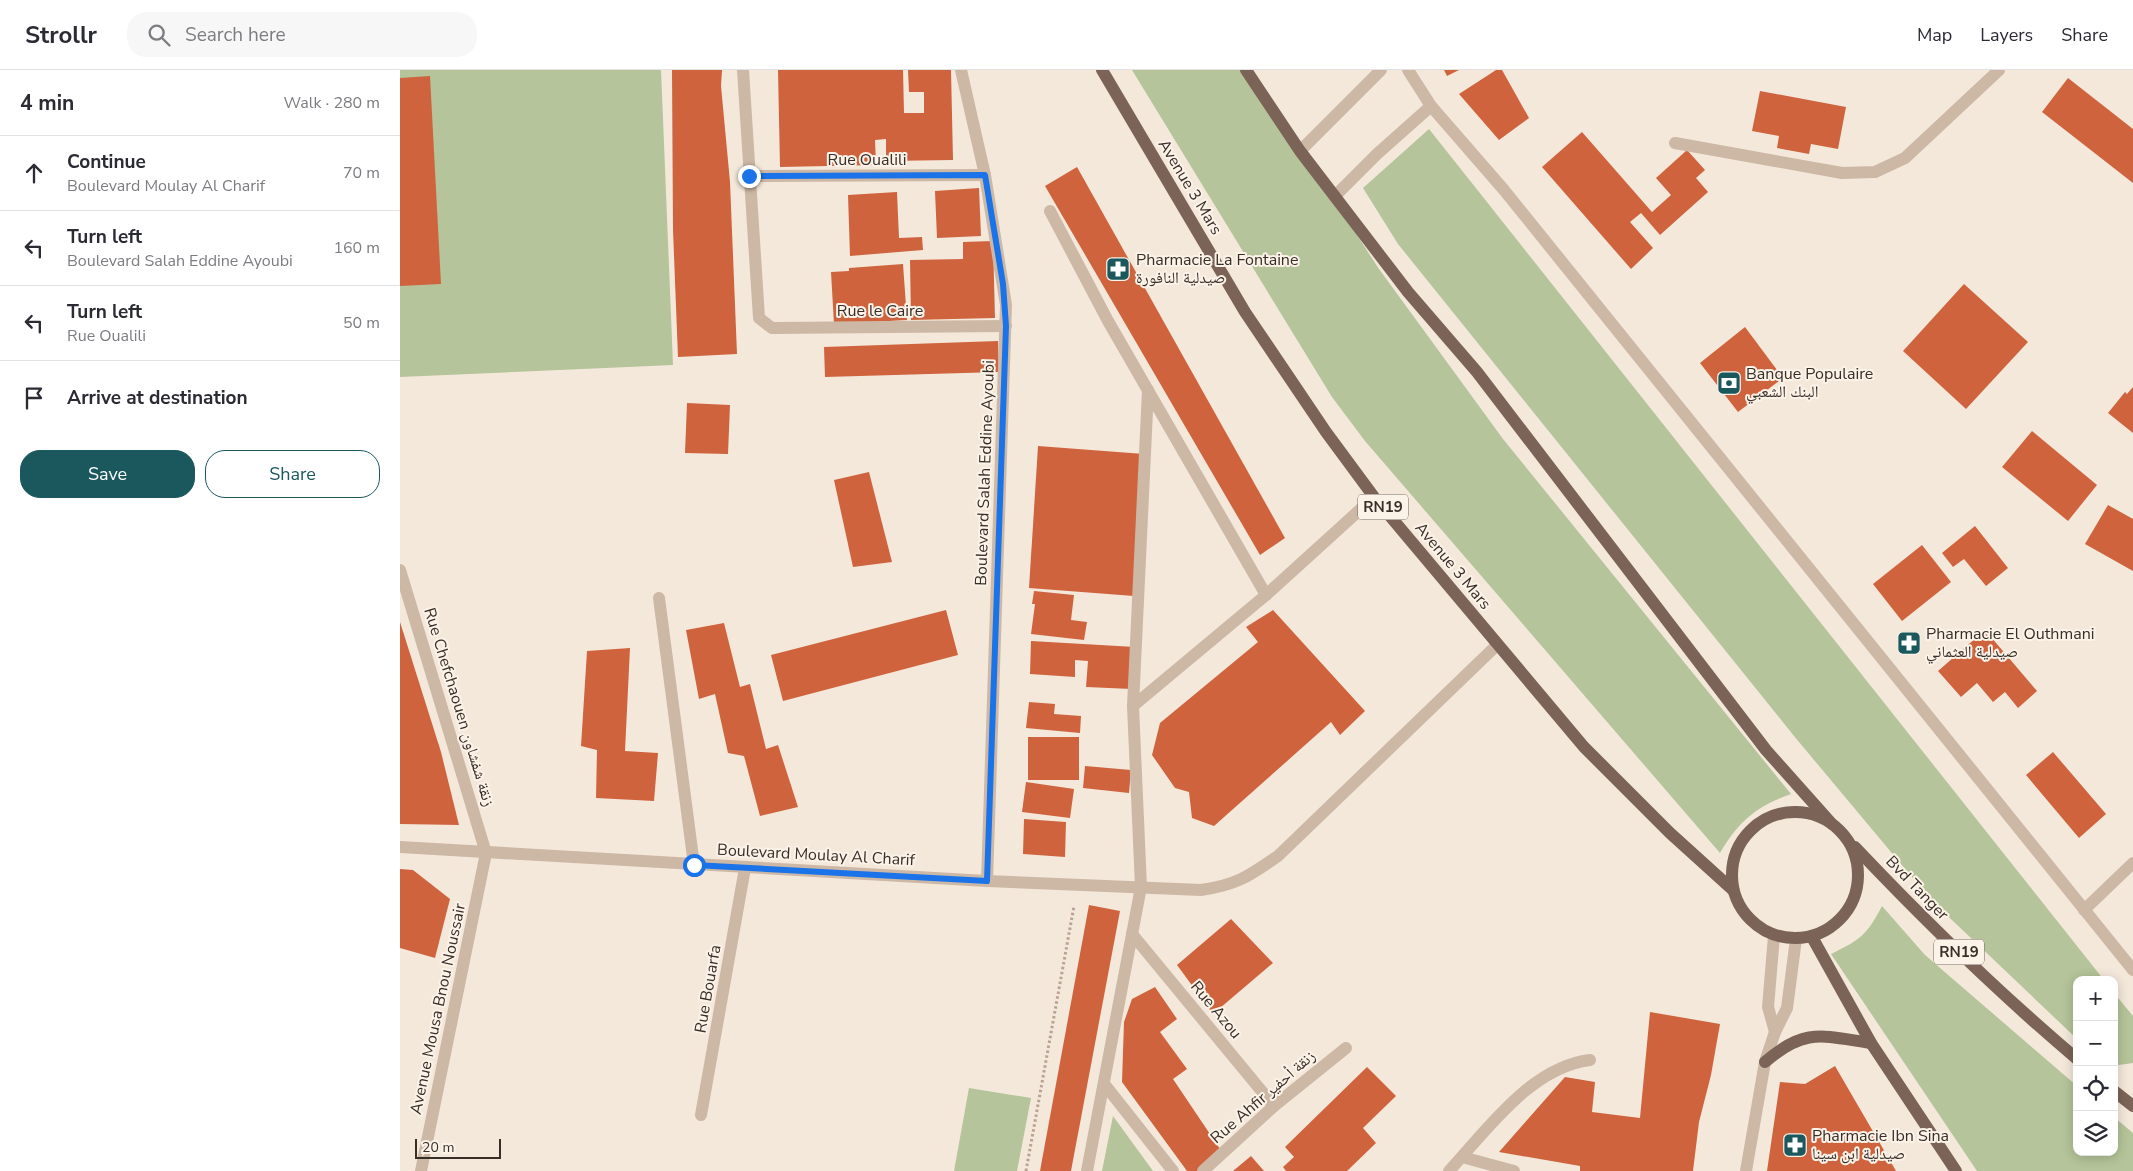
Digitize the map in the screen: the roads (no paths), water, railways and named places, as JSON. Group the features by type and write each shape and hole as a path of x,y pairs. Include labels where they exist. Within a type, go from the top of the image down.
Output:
{"main road":[{"name":"Avenue 3 Mars","path":"1102,70 1245,312 1326,432 1374,497 1584,747 1670,834 1733,890"},
{"name":"RN19","path":"1246,70 1300,151 1408,292 1477,372 1766,750 1847,839 1857,861 1858,885 1850,908 1834,926 1812,937 1796,939 1774,936 1757,927 1744,913 1733,890 1732,871 1736,852 1745,836 1759,822 1776,814 1795,811 1814,814 1832,823"},
{"name":"Bvd Tanger","path":"1847,839 1914,909 1997,990 2073,1056"},
{"path":"1812,937 1871,1042 1956,1171"},
{"path":"1765,1062 1783,1046 1812,1036 1871,1042"},
{"path":"2118,1094 2133,1106"}],"street":[{"path":"744,70 749,176"},
{"name":"Boulevard Salah Eddine Ayoubi","path":"961,70 985,175 1004,291 1006,326 987,881"},
{"path":"1300,151 1381,70"},
{"path":"1408,70 1431,106 1504,190 2133,970"},
{"path":"1676,143 1842,172 1876,172 1905,158 1999,70"},
{"path":"1334,196 1377,154 1431,106"},
{"name":"Rue Oualili","path":"749,176 985,175"},
{"name":"Rue le Caire","path":"749,176 759,318 772,328 1006,326"},
{"path":"1050,210 1108,322 1266,595"},
{"path":"1087,1171 1141,887 1133,706 1148,390"},
{"path":"1133,706 1266,595 1374,497"},
{"name":"Rue Chefchaouen زنقة شفشاون","path":"400,570 486,853"},
{"path":"659,598 694,865"},
{"name":"Boulevard Moulay Al Charif","path":"400,847 987,881 1201,890 1227,887 1247,877 1278,856 1497,645"},
{"name":"Avenue Mousa Bnou Noussair","path":"421,1171 486,853"},
{"path":"2084,910 2133,863"},
{"name":"Rue Bouarfa","path":"701,1115 746,868"},
{"name":"Rue Azou","path":"1132,934 1274,1106"},
{"path":"1774,936 1768,1007 1774,1032"},
{"path":"1746,1171 1765,1062 1774,1032 1787,1008 1796,939"},
{"name":"Rue Ahfir زنقة أحفير","path":"1204,1171 1274,1106 1346,1048"},
{"path":"1449,1171 1526,1089 1557,1068 1590,1060"},
{"path":"1104,1085 1173,1171"},
{"path":"1462,1157 1514,1171"}],"place":[{"name":"Pharmacie La Fontaine صيدلية النافورة","path":"1118,269"},
{"name":"Banque Populaire البنك الشعبي","path":"1729,383"},
{"name":"Pharmacie El Outhmani صيدلية العثماني","path":"1909,643"},
{"name":"Pharmacie Ibn Sina صيدلية ابن سينا","path":"1795,1145"}]}
